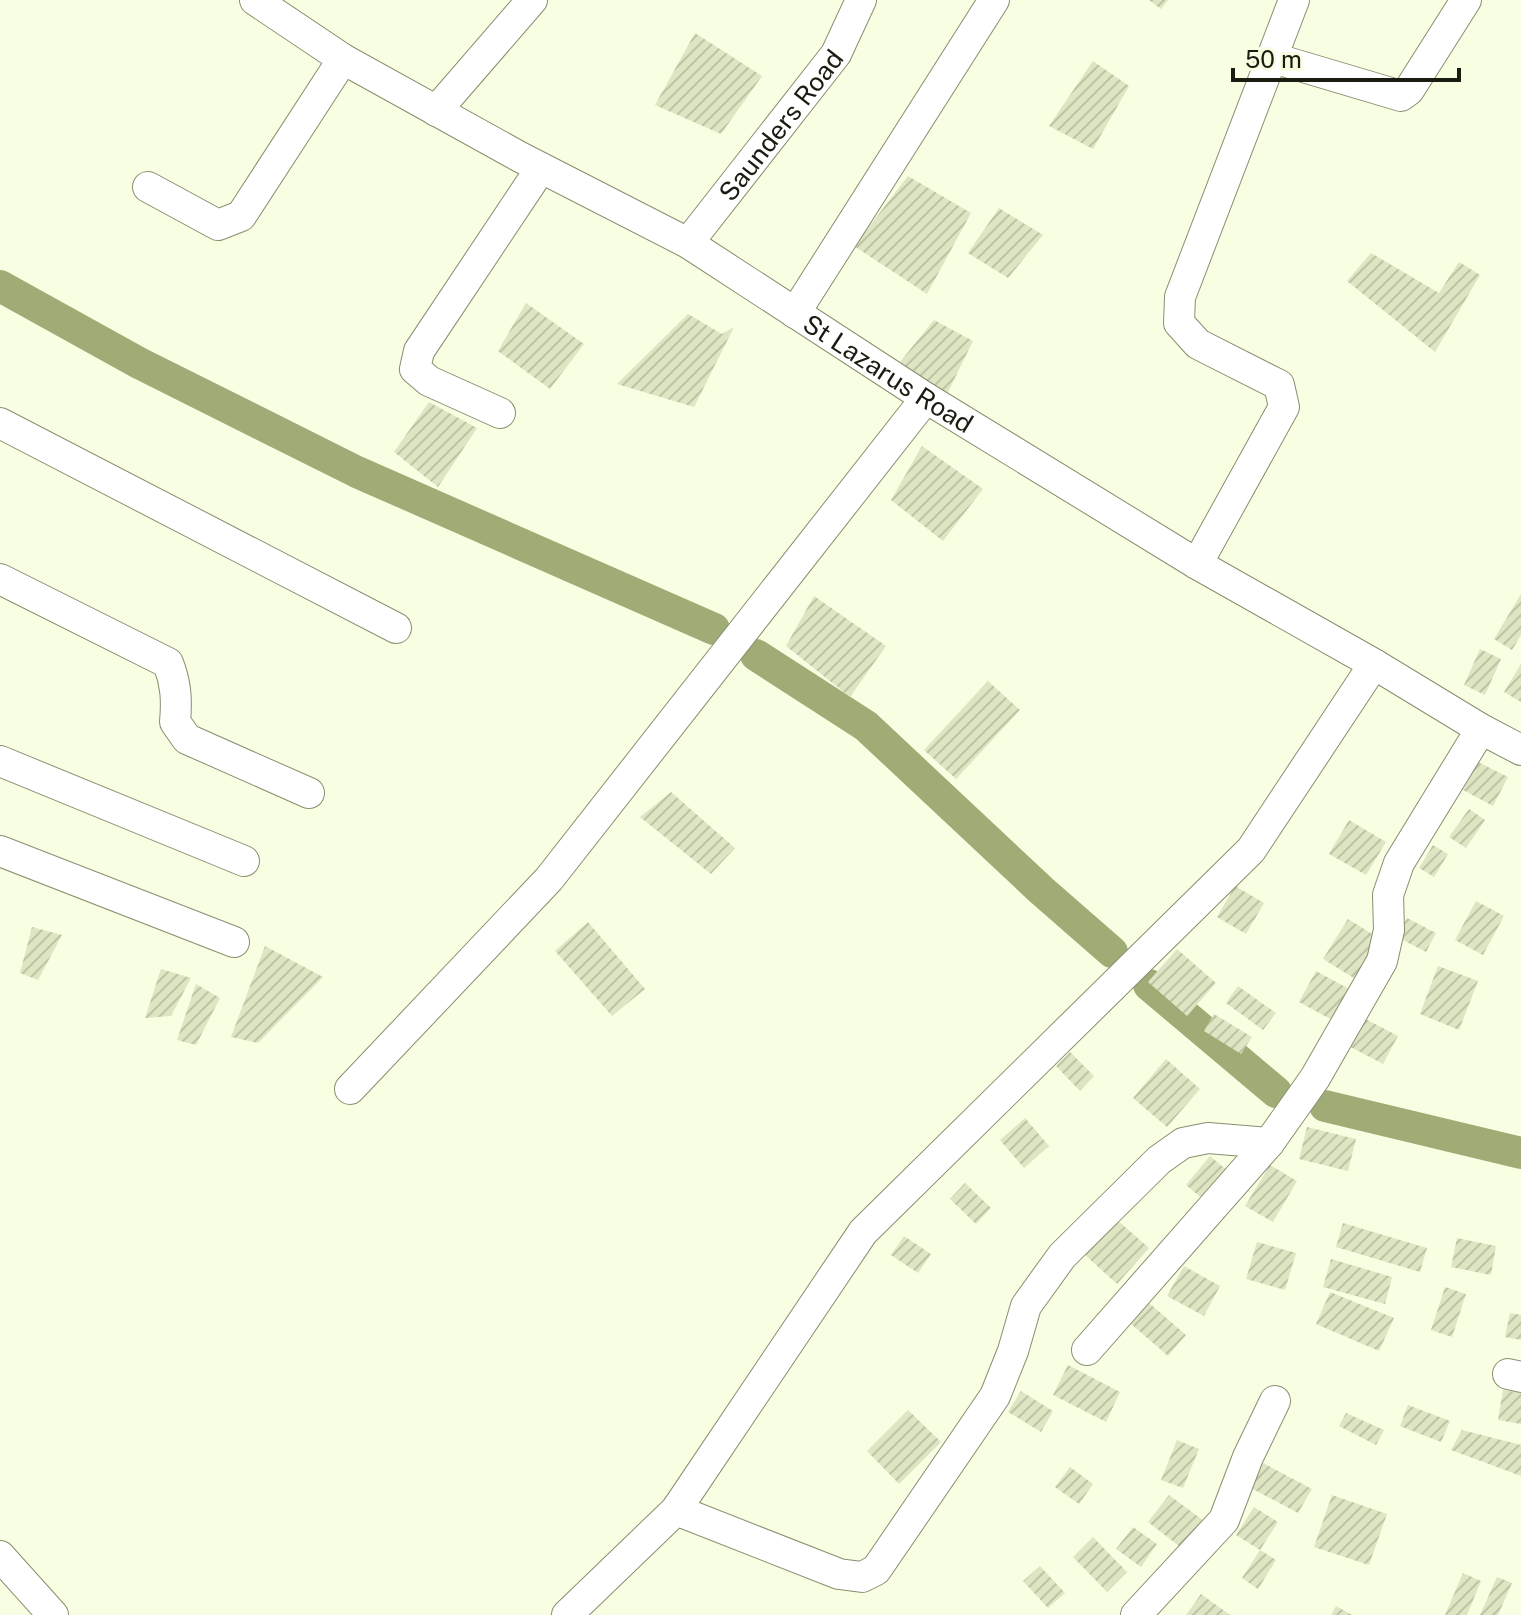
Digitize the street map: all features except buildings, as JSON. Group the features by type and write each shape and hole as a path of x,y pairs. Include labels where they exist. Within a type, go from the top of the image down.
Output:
{"street":[{"name":"St Lazarus Road","path":"255,0 343,59 541,168 688,243 926,398 1197,564 1521,750"},
{"path":"436,111 532,0"},
{"name":"Saunders Road","path":"688,243 836,54 861,0"},
{"path":"795,313 994,0"},
{"path":"1197,564 1284,407 1279,385 1198,344 1179,323 1180,297 1294,0"},
{"path":"1273,58 1401,96 1409,90 1466,0"},
{"path":"148,187 218,225 241,216 343,59"},
{"path":"500,413 429,381 415,369 419,351 541,168"},
{"path":"350,1089 549,879 926,398"},
{"path":"0,423 396,628"},
{"path":"0,579 168,663 175,679 175,722 187,739 309,793"},
{"path":"567,1615 676,1510 863,1232 1251,850 1374,664"},
{"path":"1087,1350 1269,1143 1315,1078 1382,961 1389,930 1388,895 1399,863 1481,729"},
{"path":"0,761 244,861"},
{"path":"0,851 234,942"},
{"path":"676,1510 839,1574 862,1577 876,1570 995,1396 1026,1306 1062,1256 1159,1160 1183,1143 1208,1138 1269,1143"},
{"path":"1136,1615 1224,1520 1248,1457 1275,1401"},
{"path":"0,1556 53,1615"}],"waterway":[{"path":"0,286 139,363 357,472 714,629"},
{"path":"756,655 866,726 1112,952"},
{"path":"1149,985 1276,1092"},
{"path":"1325,1106 1521,1153"}]}
